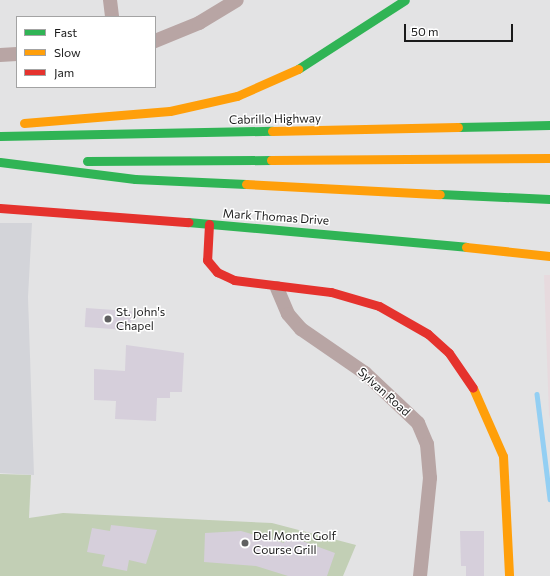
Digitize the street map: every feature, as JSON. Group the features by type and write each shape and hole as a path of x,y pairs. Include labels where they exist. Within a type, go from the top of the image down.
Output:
{"main road":[{"path":"15,124 170,111 237,96 309,64 405,0"},
{"name":"Cabrillo Highway","path":"0,136 550,125"},
{"path":"0,161 550,158"},
{"path":"0,161 135,179 550,199"},
{"path":"518,198 550,205"},
{"name":"Mark Thomas Drive","path":"0,208 390,238 550,256"},
{"path":"209,224 207,260 217,272 234,280 277,288 331,292 379,306 428,334 449,353 468,378 503,456 509,576"}],"street":[{"path":"110,0 112,16"},
{"path":"156,41 199,23 237,0"},
{"path":"0,55 16,54"},
{"name":"Sylvan Road","path":"277,288 288,314 301,330 365,373 418,423 427,444 430,478 420,576"}],"shaded area":[{"path":"0,223 32,223 28,297 34,475 0,473"},
{"path":"544,275 550,275 550,419 549,415"}],"green space":[{"path":"0,474 31,475 29,518 63,513 272,523 356,545 343,576 0,576"}],"building":[{"name":"St. John's Chapel","path":"86,308 132,311 131,330 85,327"},
{"path":"126,345 184,353 182,392 170,392 170,398 157,398 156,421 115,419 116,401 94,400 94,369 125,371"},
{"path":"111,525 157,530 146,564 129,560 127,571 102,566 105,555 87,552 92,528 110,531"},
{"path":"241,531 284,543 286,535 335,553 327,576 288,576 256,566 204,562 205,533"},
{"path":"460,531 484,531 484,576 466,576 466,566 461,566"}],"waterway":[{"path":"537,394 550,499"}],"traffic: fast":[{"path":"298,69 405,0"},
{"path":"458,127 550,125"},
{"path":"0,136 272,131"},
{"path":"87,161 271,160"},
{"path":"0,162 135,179 246,184"},
{"path":"440,194 550,199"},
{"path":"188,222 466,247"}],"traffic: slow":[{"path":"24,123 170,111 237,96 298,69"},
{"path":"272,131 458,127"},
{"path":"271,160 550,158"},
{"path":"246,184 440,194"},
{"path":"466,247 550,256"},
{"path":"473,388 503,456 509,576"}],"traffic: jam":[{"path":"0,208 188,222"},
{"path":"209,224 207,260 217,272 234,280 331,292 379,306 428,334 449,353 473,388"}],"place":[{"name":"St. John's Chapel","path":"108,319"},
{"name":"Del Monte Golf Course Grill","path":"245,543"}]}
